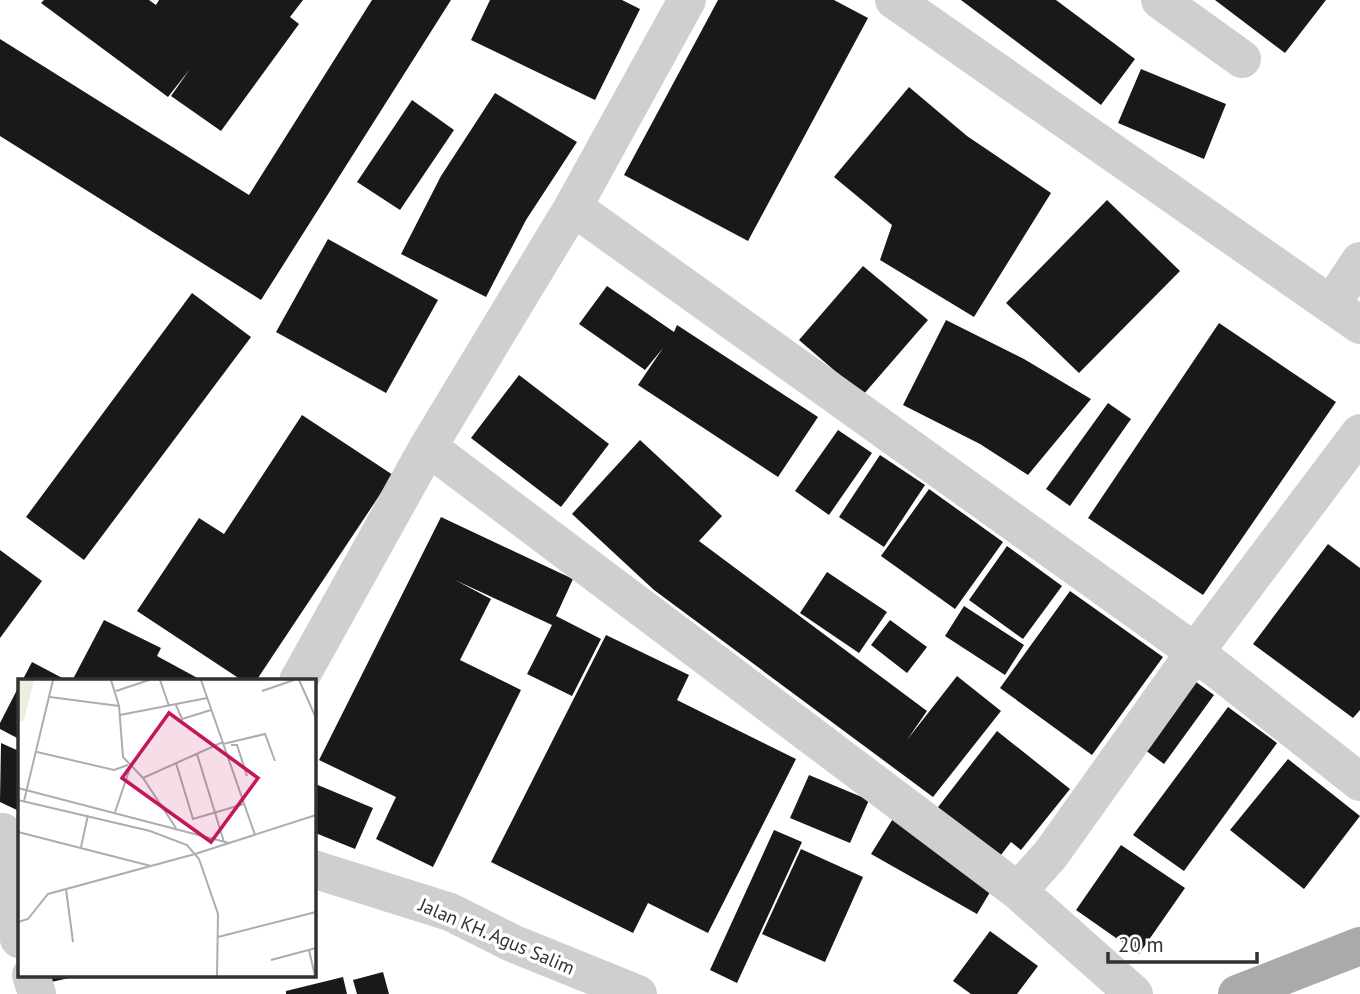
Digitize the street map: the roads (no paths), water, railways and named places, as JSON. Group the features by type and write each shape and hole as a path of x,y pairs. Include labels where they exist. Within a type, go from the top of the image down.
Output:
{"main road":[{"path":"1237,994 1356,949"}],"street":[{"path":"299,679 428,447 573,207 687,0"},
{"path":"894,0 1345,315 1360,261"},
{"path":"1160,0 1241,59"},
{"path":"573,207 1195,652 1360,782"},
{"path":"1018,891 1051,854 1195,652 1360,433"},
{"path":"428,447 1018,891 1134,994"},
{"path":"7,832 2,880 18,936"},
{"name":"Jalan KH. Agus Salim","path":"315,870 450,912 512,943 638,994"},
{"path":"31,976 37,994"}]}
